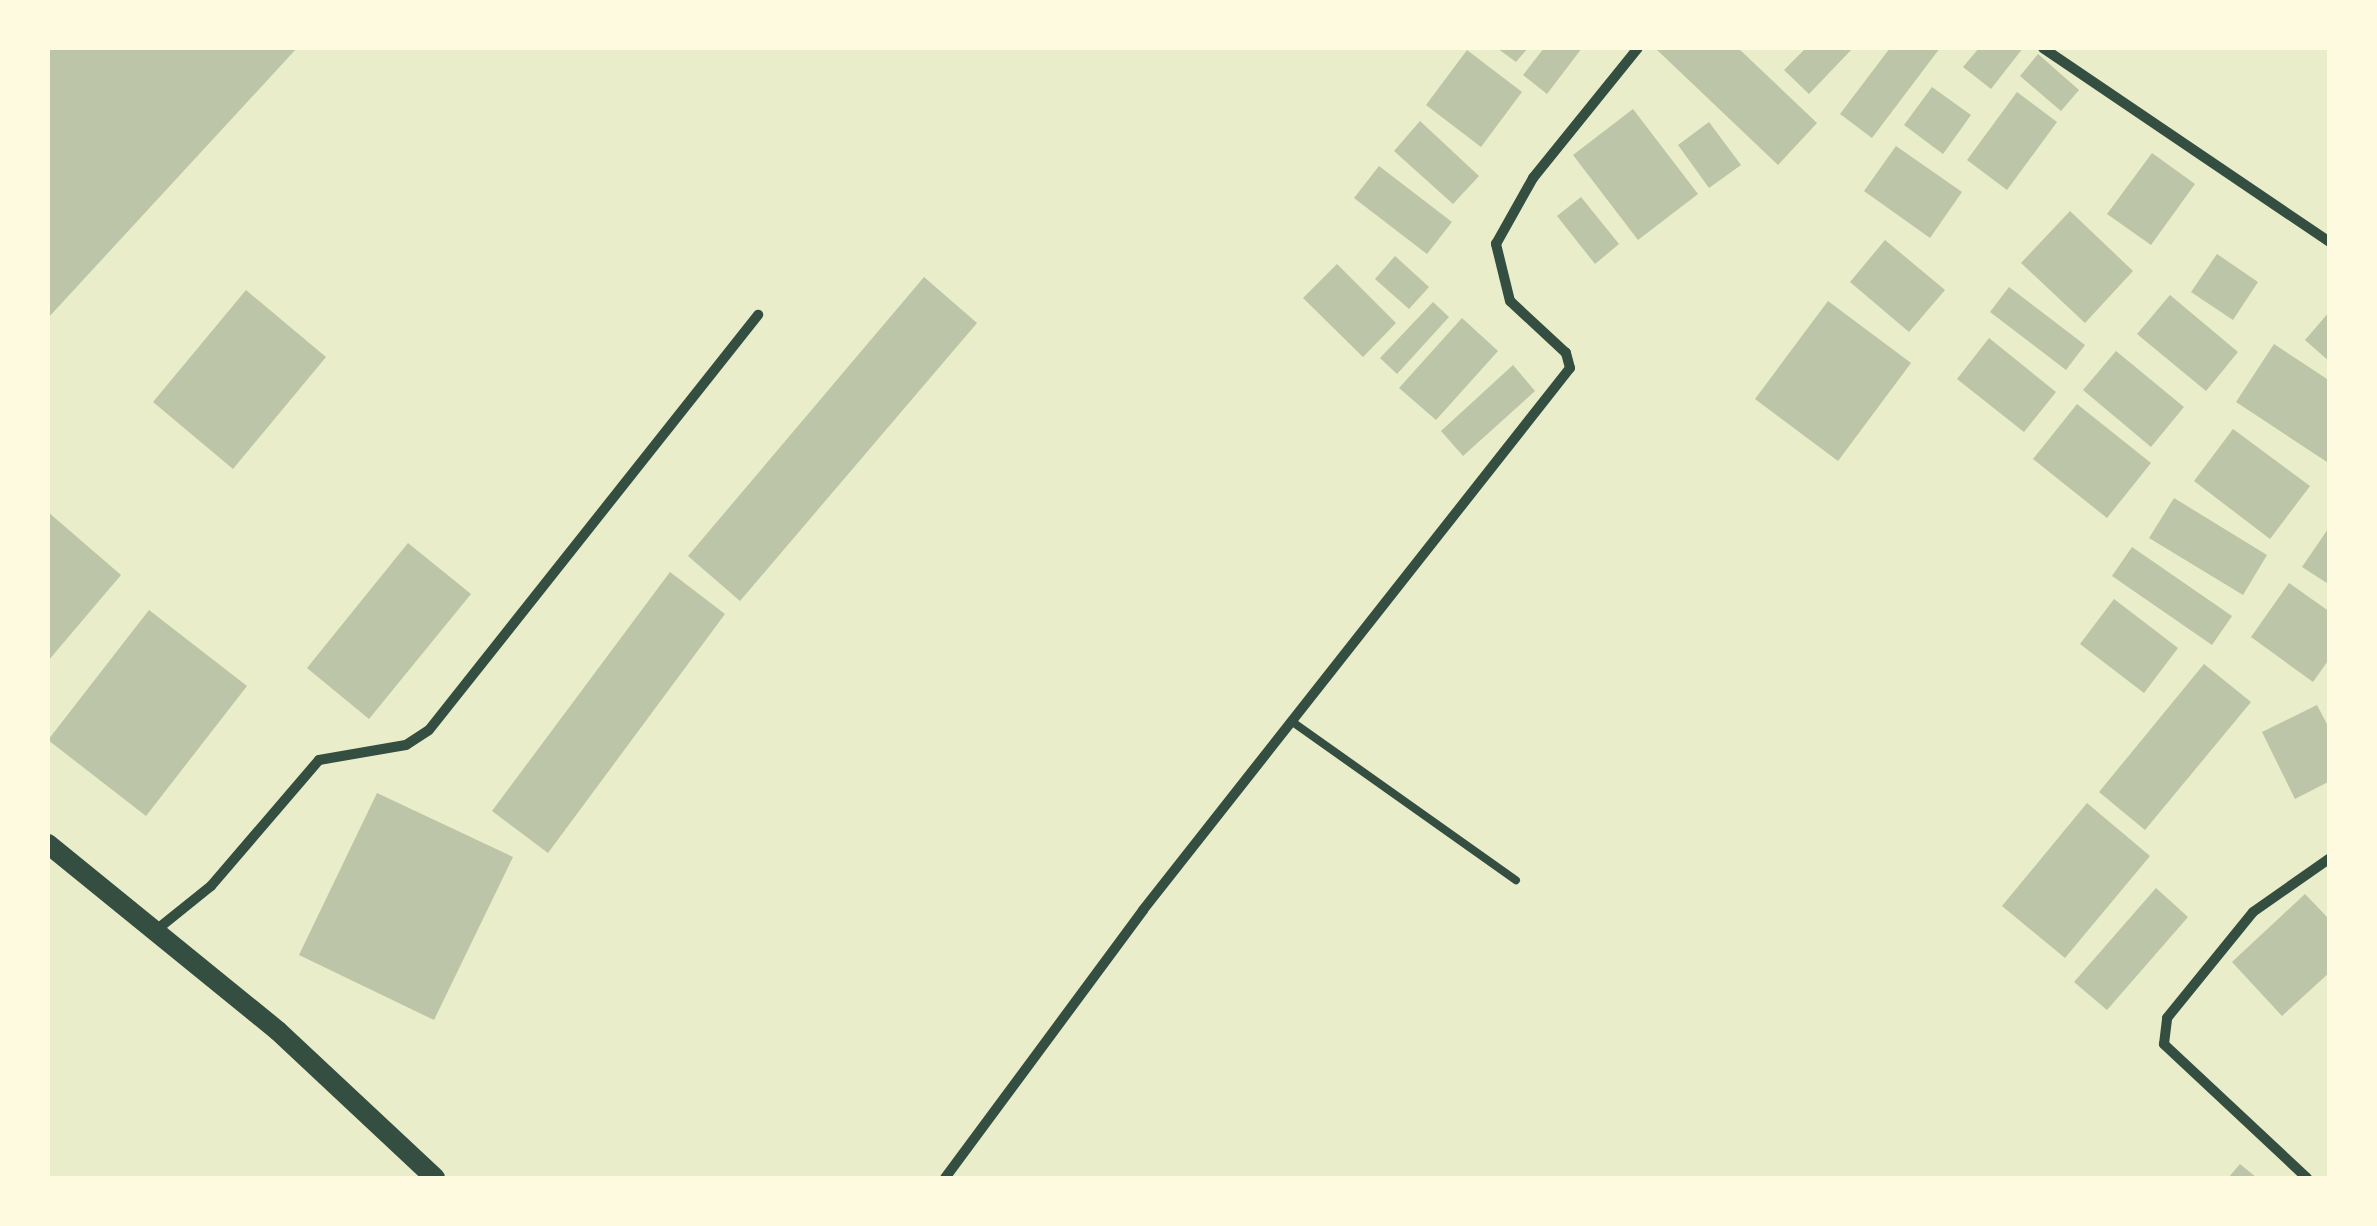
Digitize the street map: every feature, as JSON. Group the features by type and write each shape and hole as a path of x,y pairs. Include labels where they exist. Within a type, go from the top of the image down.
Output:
{"main road":[{"path":"48,844 154,931 435,1178"}],"street":[{"path":"945,1178 1570,368 1566,353 1510,301 1496,244 1533,178 1638,48"},
{"path":"2042,48 2330,242"},
{"path":"154,931 211,886 320,760 406,745 429,730 758,316"},
{"path":"2307,1178 2164,1044 2167,1018 2254,912 2330,858"}],"lane":[{"path":"1294,724 1516,880"}],"building":[{"path":"48,48 297,48 48,318"},
{"path":"1497,48 1528,48 1516,62"},
{"path":"1544,48 1582,48 1547,94 1523,75"},
{"path":"1655,48 1738,48 1817,123 1778,165"},
{"path":"1806,48 1853,48 1809,94 1784,70"},
{"path":"1890,48 1940,48 1872,138 1840,114"},
{"path":"1979,48 2023,48 1991,89 1963,67"},
{"path":"1467,50 1522,92 1481,147 1426,105"},
{"path":"2038,54 2079,90 2061,111 2020,76"},
{"path":"1932,87 1971,115 1943,154 1904,125"},
{"path":"2017,92 2057,122 2007,190 1967,160"},
{"path":"1633,109 1698,194 1638,240 1573,155"},
{"path":"1420,121 1479,176 1453,204 1394,151"},
{"path":"1709,122 1741,165 1709,188 1678,145"},
{"path":"1896,146 1962,192 1930,238 1864,191"},
{"path":"2152,153 2195,184 2151,245 2107,214"},
{"path":"1379,166 1452,222 1427,254 1354,198"},
{"path":"1581,197 1619,244 1595,264 1557,216"},
{"path":"2070,211 2133,271 2085,323 2021,263"},
{"path":"1885,240 1945,290 1909,332 1850,282"},
{"path":"2217,254 2258,282 2233,320 2191,292"},
{"path":"1395,256 1429,287 1409,309 1375,279"},
{"path":"1337,264 1396,323 1363,357 1303,298"},
{"path":"924,277 977,323 740,601 688,556"},
{"path":"2009,287 2085,345 2066,370 1990,312"},
{"path":"246,290 326,357 233,469 153,402"},
{"path":"2170,295 2238,352 2206,391 2137,334"},
{"path":"1828,301 1911,363 1838,461 1755,399"},
{"path":"1433,302 1449,317 1397,374 1380,358"},
{"path":"2330,311 2330,362 2305,340"},
{"path":"1462,318 1498,351 1436,420 1399,388"},
{"path":"1989,338 2056,392 2024,432 1957,379"},
{"path":"2274,344 2330,381 2330,464 2236,402"},
{"path":"2116,351 2184,407 2151,447 2083,390"},
{"path":"1513,365 1535,391 1463,456 1441,431"},
{"path":"2077,404 2151,463 2107,518 2033,459"},
{"path":"2233,429 2310,486 2270,539 2194,481"},
{"path":"2174,498 2267,555 2243,595 2149,538"},
{"path":"48,512 121,575 48,661"},
{"path":"2330,526 2330,585 2302,567"},
{"path":"408,543 471,594 369,719 307,668"},
{"path":"2132,547 2232,616 2212,645 2112,576"},
{"path":"670,572 725,614 548,853 492,811"},
{"path":"2289,583 2330,612 2330,658 2313,682 2251,637"},
{"path":"2114,599 2178,648 2144,693 2080,644"},
{"path":"149,610 247,686 146,816 48,740"},
{"path":"2204,664 2251,702 2145,830 2099,792"},
{"path":"2317,705 2330,730 2330,781 2295,799 2262,732"},
{"path":"377,793 513,857 434,1020 299,955"},
{"path":"2087,803 2150,856 2065,958 2002,906"},
{"path":"2156,888 2188,917 2107,1010 2074,982"},
{"path":"2305,894 2330,920 2330,972 2282,1016 2232,962"},
{"path":"2240,1164 2257,1178 2228,1178"}]}
